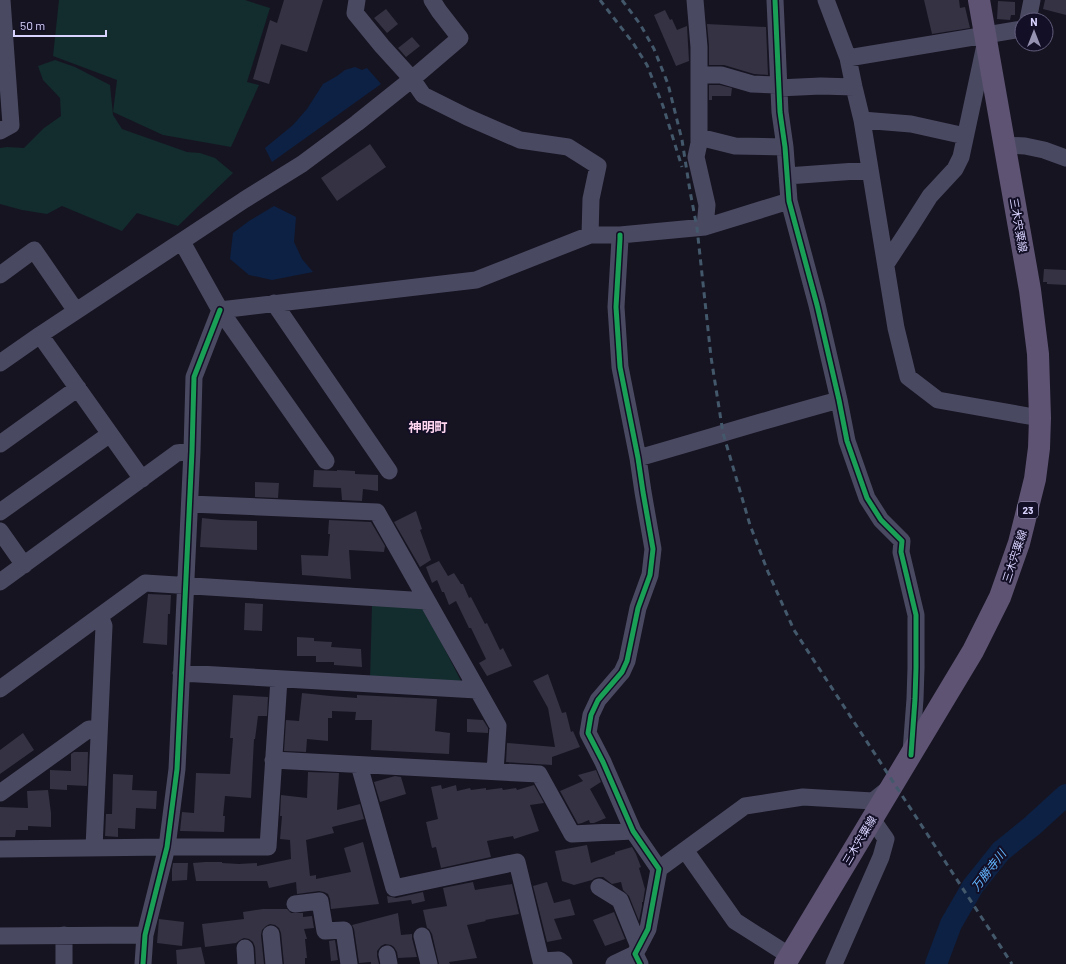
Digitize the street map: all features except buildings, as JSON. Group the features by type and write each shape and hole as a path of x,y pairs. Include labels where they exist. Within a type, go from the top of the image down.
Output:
{"main road":[{"name":"三木宍粟線","path":"787,960 973,651 1000,597 1019,543 1035,479 1039,448 1040,418 1038,354 1030,290 979,0"}],"street":[{"path":"0,131 11,125 2,0"},
{"path":"357,0 355,13 412,79 423,95 467,117 520,140 568,147 598,166 591,199 590,235"},
{"path":"0,363 40,334 244,200 302,164 412,79 460,38 432,0"},
{"path":"695,0 699,47 699,143 696,157 706,205 705,227"},
{"path":"775,0 778,87 785,147 789,201 817,305 847,441 867,498 881,520 902,541 901,552 916,614 915,699 911,755"},
{"path":"826,0 848,58 862,120 896,328 908,377 938,400 1040,418"},
{"path":"1030,12 1032,0"},
{"path":"848,58 986,38 1014,31"},
{"path":"886,264 930,196 955,170 961,157 986,38"},
{"path":"699,75 721,75 752,84 778,87 854,87"},
{"path":"862,120 911,124 965,136"},
{"path":"699,137 736,146 785,147"},
{"path":"1005,145 1025,146 1044,150 1066,158"},
{"path":"787,176 870,170"},
{"path":"220,310 476,280 590,235 620,235 705,227 789,201"},
{"path":"620,235 616,307 620,367 638,458 653,549 650,575 638,608 627,661 622,672 598,700 591,715 588,733 603,762 633,831 659,869"},
{"path":"182,242 220,310 326,461"},
{"path":"0,275 34,250 76,311"},
{"path":"274,303 389,472"},
{"path":"142,964 145,935 167,847 177,769 190,504 194,377 220,310"},
{"path":"40,334 142,479"},
{"path":"0,444 78,388"},
{"path":"638,458 774,417 839,400"},
{"path":"0,512 110,434"},
{"path":"0,582 177,453 192,451"},
{"path":"190,504 377,512 498,726 495,772"},
{"path":"0,531 24,564"},
{"path":"0,689 145,583 427,601"},
{"path":"94,848 104,626 100,616"},
{"path":"181,674 477,690"},
{"path":"0,849 268,847 279,679"},
{"path":"0,793 89,729 99,729"},
{"path":"274,760 539,774 572,834 633,831"},
{"path":"359,765 394,888 517,862 541,961 560,960 564,964"},
{"path":"614,964 638,955 648,929 659,869 744,806 803,797 873,801 891,786"},
{"path":"834,964 881,857 886,839 872,819"},
{"path":"685,850 735,921 787,960"},
{"path":"599,886 620,900 638,955"},
{"path":"295,904 320,901 326,931 344,930 349,964"},
{"path":"271,934 274,964"},
{"path":"64,935 64,964"},
{"path":"0,936 145,935"},
{"path":"422,936 429,964"}],"green space":[{"path":"59,0 245,0 270,8 247,82 259,85 231,147 163,135 113,112 117,80 53,56"},
{"path":"55,60 75,67 110,85 113,115 122,129 187,152 200,153 215,158 233,173 178,226 137,213 122,231 62,206 47,214 22,210 0,204 0,148 24,148 44,128 61,116 60,98 43,80 38,66"},
{"path":"372,605 424,608 462,683 370,679"}],"water":[{"path":"355,67 362,70 367,68 381,84 272,162 265,148 293,125 307,109 323,84 345,70"},
{"path":"274,206 296,217 294,242 302,259 313,272 272,280 249,275 230,259 233,233 249,221"}],"waterway":[{"name":"万勝寺川","path":"936,964 951,924 973,886 1001,851 1032,826 1066,795"}],"railway":[{"path":"600,0 633,43 647,65 663,106 682,167"},
{"path":"622,0 640,24 654,49 668,84 682,140 697,228 711,357 723,433 750,525 768,572 794,630 1012,964"}],"cycle path":[{"path":"775,0 780,112 785,147 789,201 817,305 847,441 867,498 881,520 902,541 901,552 916,615 915,699 911,755"},
{"path":"620,235 616,307 620,367 638,458 653,549 650,575 638,608 627,661 622,672 598,700 591,715 588,733 603,762 633,831 659,869 648,929 635,954 640,964"},
{"path":"143,964 145,935 167,847 177,769 192,451 194,377 220,310"}],"district":[{"name":"神明町","path":"428,427"}]}
